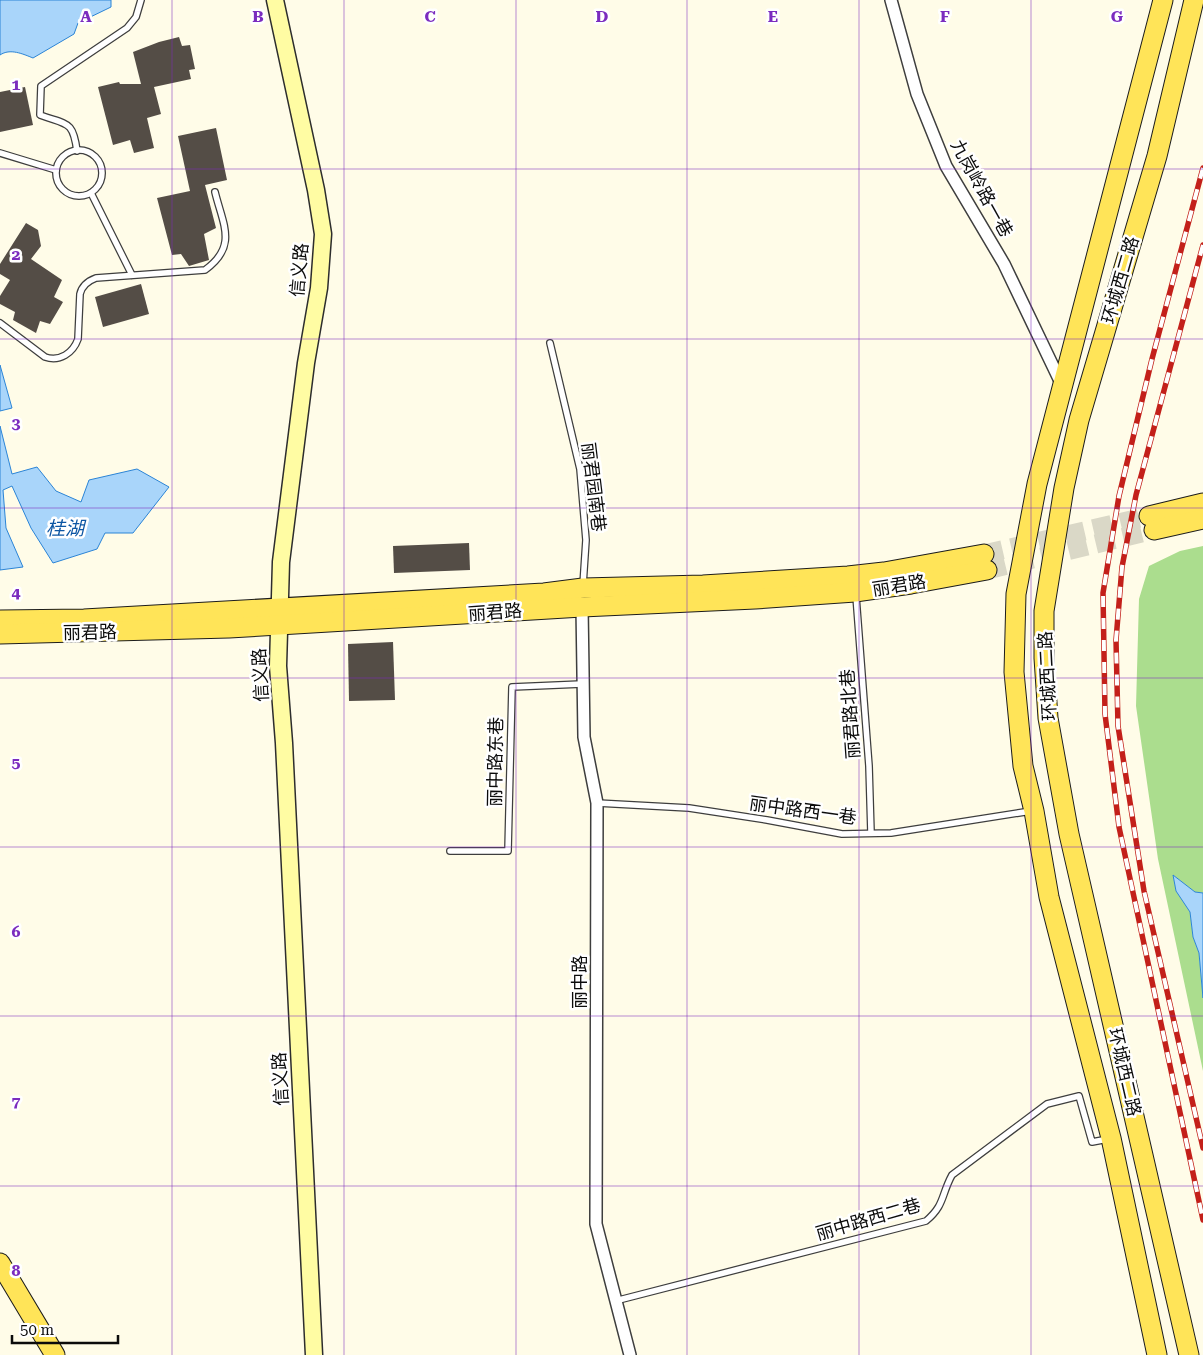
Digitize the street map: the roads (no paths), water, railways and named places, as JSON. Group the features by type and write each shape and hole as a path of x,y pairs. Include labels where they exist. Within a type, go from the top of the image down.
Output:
{"main road":[{"name":"环城西二路","path":"1157,1355 1111,1138 1050,897 1034,811 1023,766 1014,672 1016,594 1037,484 1163,0"},
{"name":"环城西二路","path":"1189,1355 1069,834 1048,718 1044,611 1064,488 1079,420 1157,156 1194,0"},
{"path":"1203,503 1152,523 1203,519"},
{"name":"丽君路","path":"0,620 278,617 582,598 703,585 848,576 986,562 912,584 855,592 755,599 582,598"},
{"name":"丽君路","path":"0,634 229,628 278,617"},
{"path":"0,1263 55,1355"}],"street":[{"name":"信义路","path":"275,0 316,190 323,234 319,288 306,363 281,562 278,617 278,666 284,743 314,1355"},
{"name":"九岗岭路一巷","path":"891,0 917,94 946,166 1004,264 1062,385"},
{"name":"丽中路","path":"582,598 584,736 597,803 596,1224 630,1355"}],"lane":[{"path":"77,151 72,128 40,115 41,86 128,28 136,17 141,0"},
{"path":"77,151 85,151 92,155 97,160 102,174 100,181 91,192 77,196 63,190 56,178 56,170 58,163 63,157 77,151"},
{"path":"0,153 56,170"},
{"path":"91,192 132,276"},
{"path":"0,323 47,358 63,356 73,350 78,340 80,294 84,285 96,278 205,270 215,263 223,253 226,244 226,234 215,192"},
{"name":"丽君园南巷","path":"550,343 580,469 586,540 582,598"},
{"name":"丽君路北巷","path":"855,592 869,766 871,833"},
{"name":"丽中路东巷","path":"450,851 508,851 512,687 582,684"},
{"name":"丽中路西一巷","path":"597,803 689,808 842,834 891,833 1034,811"},
{"name":"丽中路西二巷","path":"615,1301 926,1221 937,1212 942,1202 945,1188 952,1175 1047,1104 1079,1096 1092,1142 1111,1138"}],"water":[{"path":"0,0 111,0 111,7 78,23 74,34 33,58 21,53 12,52 0,55"},
{"path":"0,365 12,408 0,411"},
{"name":"桂湖","path":"0,426 12,474 37,467 56,491 81,502 89,480 137,469 169,487 133,533 105,533 97,549 53,563 31,528 12,486 3,490 6,528 23,567 0,570"},
{"path":"1173,875 1195,892 1203,893 1203,998 1199,953 1193,937 1190,912 1176,891"}],"tunnel":[{"path":"984,554 1149,516"},
{"path":"987,570 1154,530"}],"railway":[{"path":"1203,168 1152,359 1119,496 1103,593 1105,714 1119,827 1203,1220"},
{"path":"1203,245 1136,495 1122,567 1116,640 1118,726 1144,891 1203,1148"}]}
